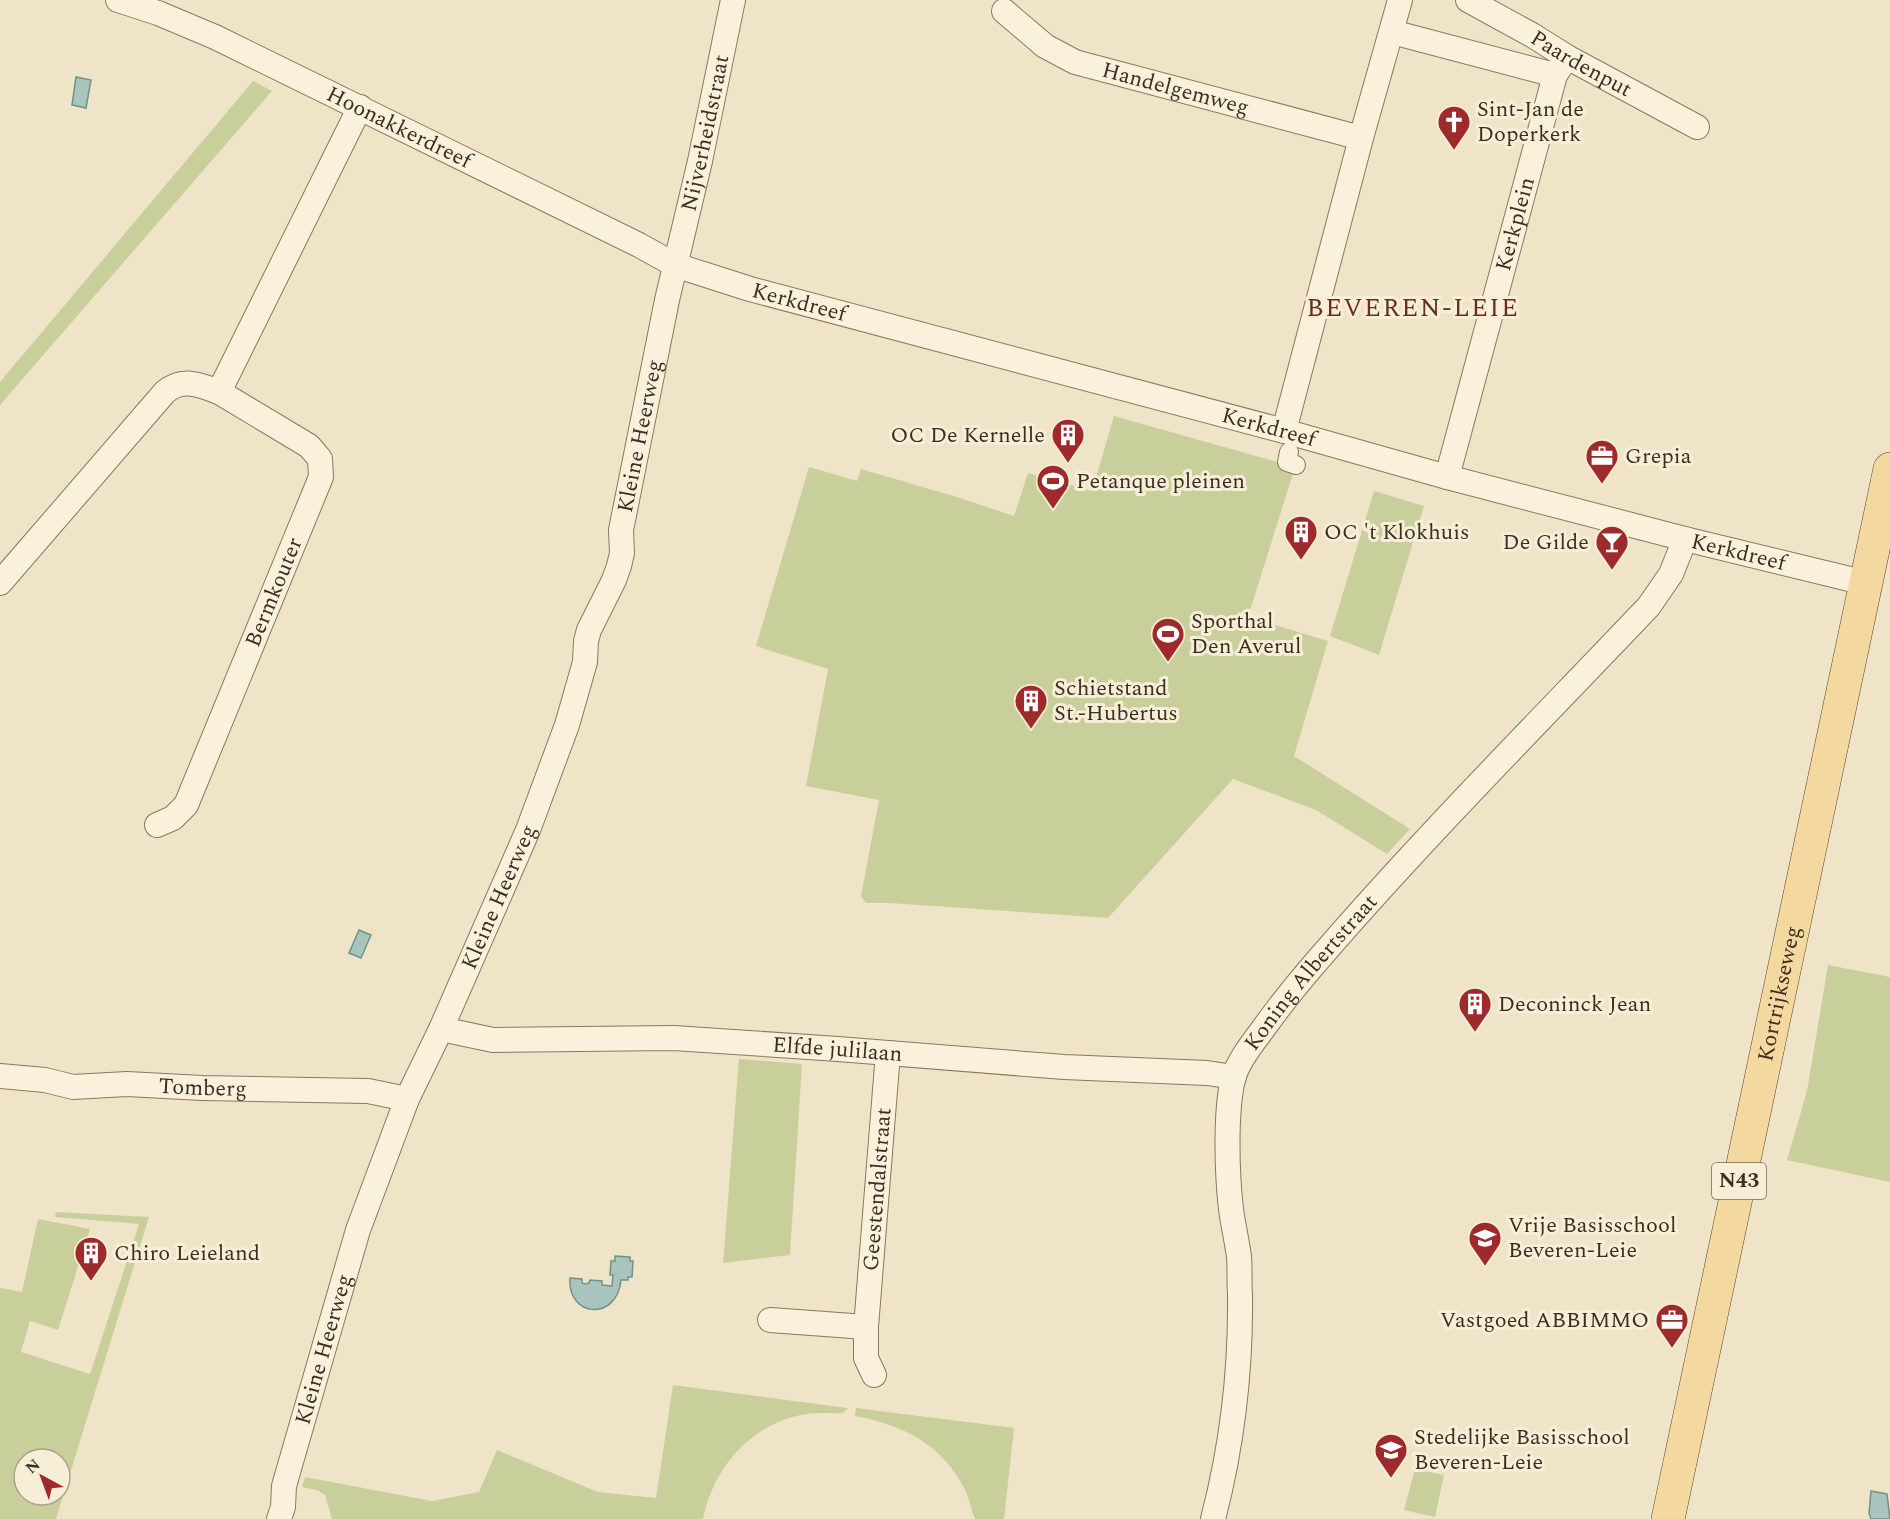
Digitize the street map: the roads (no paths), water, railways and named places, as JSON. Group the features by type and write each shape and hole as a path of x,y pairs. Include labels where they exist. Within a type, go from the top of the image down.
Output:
{"main road":[{"name":"Kortrijkseweg","path":"1668,1519 1890,470"}],"street":[{"name":"Hoonakkerdreef","path":"118,0 158,13 215,37 639,244 675,265"},
{"name":"Nijverheidstraat","path":"675,265 700,161 733,0"},
{"path":"1290,450 1361,138 1400,0"},
{"name":"Paardenput","path":"1468,0 1532,35 1561,66 1697,128"},
{"name":"Handelgemweg","path":"1004,11 1045,46 1075,62 1361,138"},
{"path":"1392,32 1561,66"},
{"name":"Kerkplein","path":"1447,477 1561,66"},
{"path":"219,392 360,108"},
{"name":"Kerkdreef","path":"675,265 1290,450 1447,477 1866,583"},
{"name":"Kleine Heerweg","path":"279,1519 283,1507 284,1486 358,1230 406,1099 441,1029 528,830 567,725 585,662 589,630 619,566 622,553 621,530 675,265"},
{"name":"Bermkouter","path":"0,583 168,389 174,385 194,383 219,392 309,446 320,459 321,477 186,805 173,819 157,825"},
{"name":"Koning Albertstraat","path":"1213,1519 1234,1409 1240,1332 1239,1256 1229,1184 1229,1120 1234,1077 1242,1059 1291,990 1335,940 1649,606 1671,574 1685,539"},
{"name":"Elfde julilaan","path":"441,1029 493,1040 674,1038 1064,1067 1207,1073 1234,1077"},
{"name":"Geestendalstraat","path":"874,1375 866,1358 866,1328 888,1053"},
{"name":"Tomberg","path":"0,1076 45,1080 73,1087 126,1084 202,1088 368,1091 406,1099"},
{"path":"770,1320 866,1328"}],"water":[{"path":"76,77 91,80 86,108 72,105"},
{"path":"359,930 371,935 361,958 349,953"},
{"path":"615,1256 630,1257 630,1261 633,1261 632,1277 628,1277 628,1280 621,1280 618,1294 611,1303 602,1308 584,1307 576,1301 571,1291 570,1278 582,1279 582,1283 585,1284 590,1280 602,1281 602,1285 612,1286 611,1261 615,1261"},
{"path":"1871,1491 1887,1494 1890,1519 1871,1519 1869,1513"}],"place":[{"name":"Sint-Jan de Doperkerk","path":"1454,151"},
{"name":"OC De Kernelle","path":"1068,464"},
{"name":"Grepia","path":"1602,485"},
{"name":"Petanque pleinen","path":"1053,510"},
{"name":"OC 't Klokhuis","path":"1301,561"},
{"name":"De Gilde","path":"1612,571"},
{"name":"Sporthal Den Averul","path":"1168,663"},
{"name":"Schietstand St.-Hubertus","path":"1031,730"},
{"name":"Deconinck Jean","path":"1475,1033"},
{"name":"Vrije Basisschool Beveren-Leie","path":"1485,1267"},
{"name":"Chiro Leieland","path":"91,1282"},
{"name":"Vastgoed ABBIMMO","path":"1672,1349"},
{"name":"Stedelijke Basisschool Beveren-Leie","path":"1391,1479"}],"district":[{"name":"BEVEREN-LEIE","path":"1413,308"}]}
